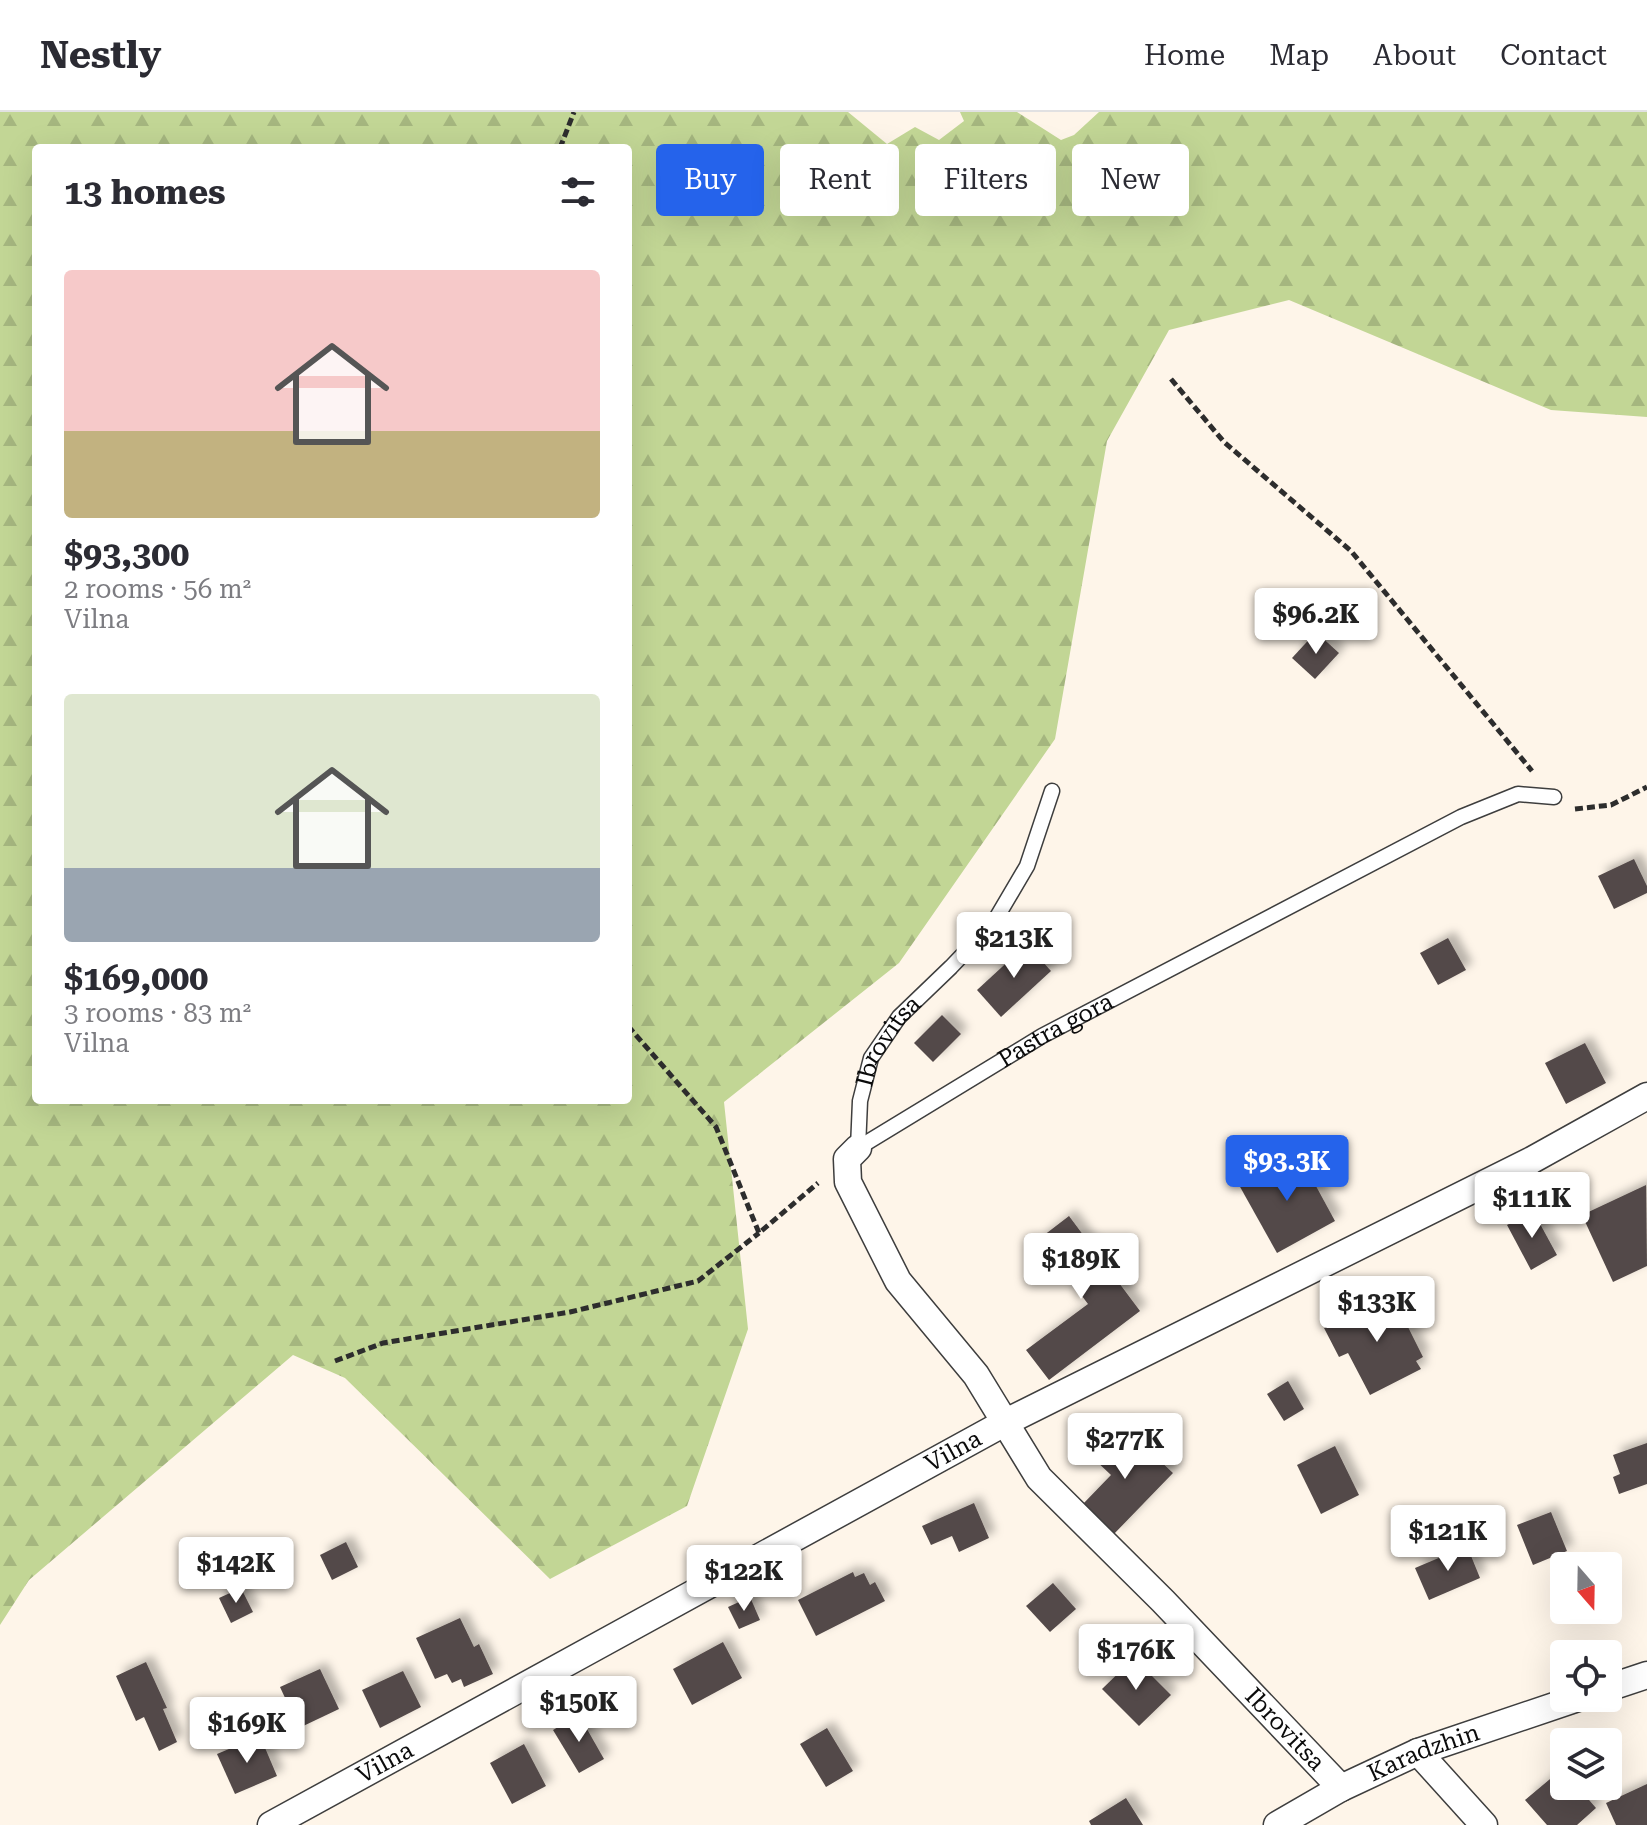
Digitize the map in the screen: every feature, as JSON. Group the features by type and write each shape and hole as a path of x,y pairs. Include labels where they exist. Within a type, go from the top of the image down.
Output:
{"street":[{"name":"Vilna","path":"271,1825 1006,1422 1532,1160 1647,1096"},
{"path":"858,1148 847,1159 848,1182 898,1281 976,1375 1006,1422"},
{"name":"Ibrovitsa","path":"1006,1422 1039,1478 1163,1601 1341,1788"},
{"path":"1622,1683 1647,1675"},
{"name":"Karadzhin","path":"1277,1825 1341,1788 1418,1752 1550,1707"},
{"path":"1418,1752 1484,1825"}],"lane":[{"name":"Ibrovitsa","path":"858,1148 860,1101 871,1058 899,1017 994,922 1027,866 1052,791"},
{"name":"Pastra gora","path":"858,1148 1042,1036 1461,817 1518,794 1554,797"}],"path":[{"path":"562,144 574,112"},
{"path":"1171,379 1224,442 1351,551 1554,797 1575,809 1587,808 1611,805 1647,787"},
{"path":"632,1031 716,1127 759,1233"},
{"path":"335,1361 383,1343 570,1312 698,1281 858,1148"}],"green space":[{"path":"0,112 848,112 887,144 915,127 939,140 964,121 960,112 1017,112 1061,140 1074,135 1099,112 1647,112 1647,417 1551,410 1289,300 1169,330 1107,441 1055,739 899,963 724,1102 748,1329 687,1506 550,1579 345,1378 293,1355 29,1580 0,1625"}],"building":[{"path":"1316,632 1339,653 1315,679 1292,658"},
{"path":"1634,859 1647,886 1647,893 1614,909 1598,876"},
{"path":"1448,938 1466,970 1438,985 1420,953"},
{"path":"1027,944 1051,971 1001,1017 977,990"},
{"path":"942,1015 961,1034 933,1062 914,1043"},
{"path":"1585,1043 1606,1083 1566,1104 1545,1063"},
{"path":"1298,1153 1335,1221 1277,1253 1239,1185"},
{"path":"1646,1185 1647,1266 1613,1282 1582,1215"},
{"path":"1533,1211 1557,1255 1531,1270 1507,1225"},
{"path":"1069,1216 1140,1311 1049,1380 1026,1350 1088,1304 1039,1239"},
{"path":"1369,1299 1376,1311 1398,1300 1423,1357 1416,1361 1421,1369 1370,1395 1348,1353 1339,1357 1324,1328 1355,1313 1352,1308"},
{"path":"1288,1381 1304,1409 1284,1421 1267,1394"},
{"path":"1124,1427 1173,1473 1113,1535 1082,1505 1111,1475 1094,1459"},
{"path":"1647,1443 1647,1484 1619,1494 1613,1477 1620,1474 1613,1455"},
{"path":"1335,1446 1359,1495 1321,1514 1297,1465"},
{"path":"974,1503 989,1538 959,1552 952,1536 931,1545 922,1526"},
{"path":"1551,1512 1567,1551 1550,1552 1550,1558 1533,1565 1517,1525"},
{"path":"346,1542 358,1567 332,1580 320,1555"},
{"path":"1467,1546 1480,1578 1429,1600 1415,1568"},
{"path":"853,1572 855,1577 864,1573 870,1585 875,1582 885,1601 816,1636 798,1600"},
{"path":"1053,1583 1076,1609 1050,1632 1026,1606"},
{"path":"241,1588 253,1612 231,1623 219,1598"},
{"path":"750,1597 760,1620 739,1629 728,1607"},
{"path":"460,1618 474,1647 479,1644 493,1674 464,1687 461,1679 452,1683 447,1674 435,1679 416,1638"},
{"path":"723,1642 742,1678 692,1705 673,1669"},
{"path":"1134,1658 1171,1695 1139,1726 1102,1689"},
{"path":"146,1662 167,1708 163,1709 177,1742 159,1751 144,1717 136,1721 116,1676"},
{"path":"320,1669 339,1709 299,1728 280,1687"},
{"path":"403,1671 421,1707 380,1728 362,1690"},
{"path":"579,1715 604,1759 579,1773 553,1730"},
{"path":"827,1728 853,1771 826,1787 800,1744"},
{"path":"260,1736 277,1776 235,1794 217,1754"},
{"path":"524,1744 546,1786 512,1804 490,1763"},
{"path":"1550,1779 1550,1800 1589,1800 1596,1808 1577,1825 1547,1825 1525,1800"},
{"path":"1647,1784 1647,1825 1616,1825 1606,1803 1622,1800 1622,1796"},
{"path":"1126,1798 1143,1825 1091,1825 1089,1821"}]}
